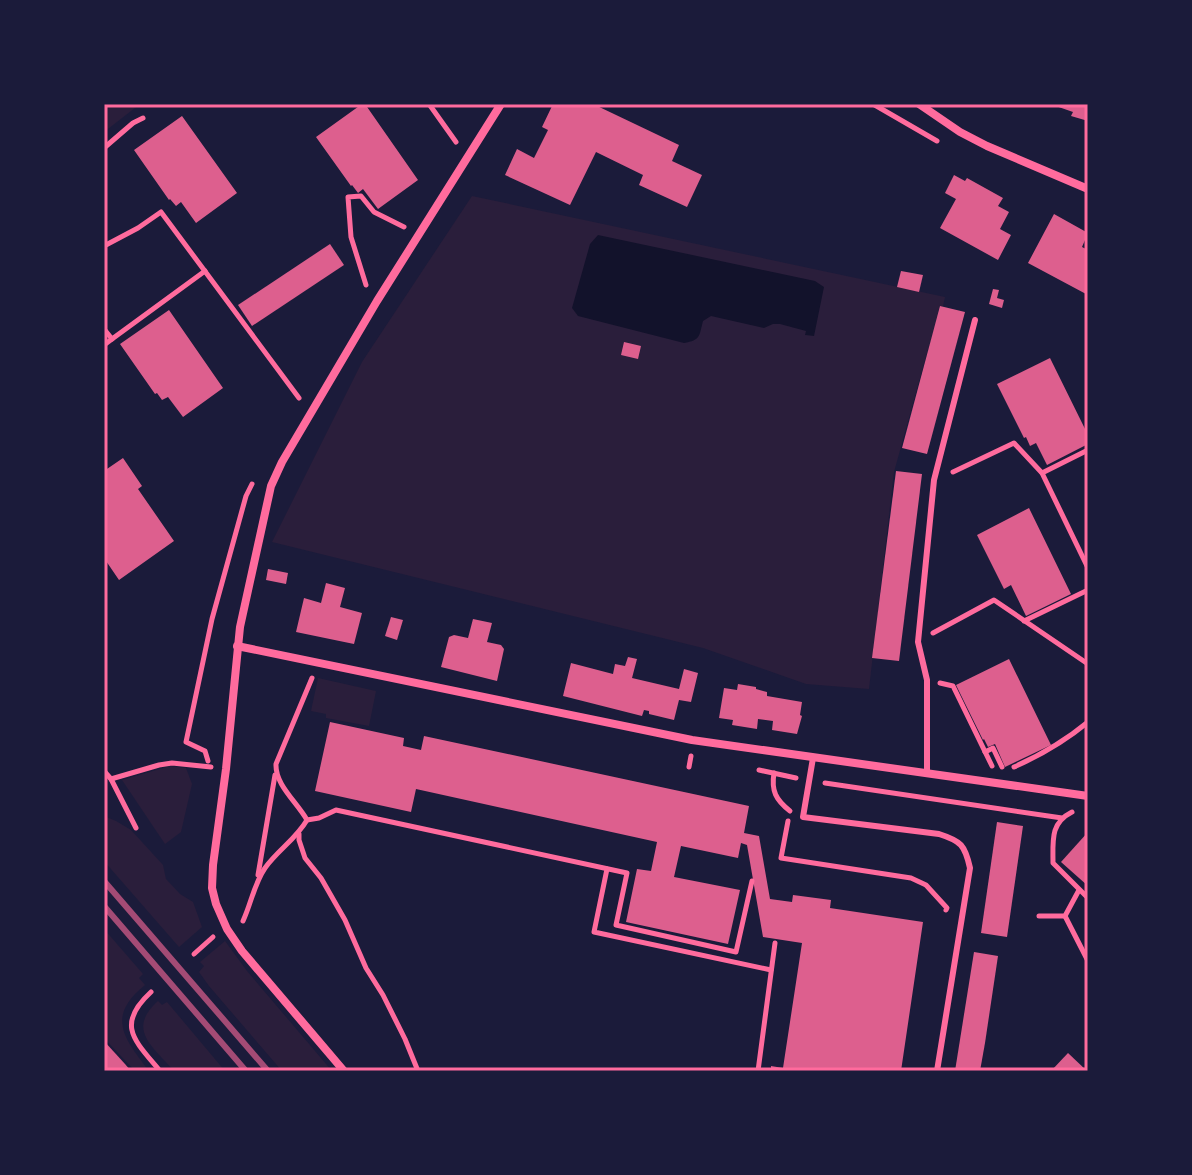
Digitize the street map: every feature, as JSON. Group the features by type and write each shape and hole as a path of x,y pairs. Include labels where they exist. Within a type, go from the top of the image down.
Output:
{"street":[{"path":"344,1071 242,951 227,929 216,904 212,888 213,865 226,769 237,646 271,486 282,462 377,301 501,104"},
{"path":"919,104 987,146 1088,189"},
{"path":"237,646 692,740 1088,796"}],"lane":[{"path":"927,774 927,680 918,642 934,480 975,320"},
{"path":"813,758 803,817 939,834 958,840 967,852 970,868 937,1071"}],"path":[{"path":"429,104 457,142"},
{"path":"104,148 143,118"},
{"path":"367,287 351,237 348,197 361,196 374,212 404,227"},
{"path":"104,246 161,212 302,402"},
{"path":"104,345 205,271"},
{"path":"104,329 112,339"},
{"path":"934,480 1014,443 1042,473 1088,568"},
{"path":"1042,473 1088,450"},
{"path":"1023,621 1088,590"},
{"path":"951,624 994,600 1088,664"},
{"path":"257,882 276,764 314,675"},
{"path":"953,686 991,764"},
{"path":"985,752 993,748 1003,769 1008,770 1043,754 1088,722"},
{"path":"689,767 692,755"},
{"path":"111,779 172,763 226,769"},
{"path":"747,767 796,778"},
{"path":"104,771 136,828"},
{"path":"774,773 774,793 790,811 781,858 919,880 947,908 942,934 959,936"},
{"path":"276,774 307,820"},
{"path":"823,782 1062,818"},
{"path":"1080,809 1059,820 1053,835 1053,863 1088,898"},
{"path":"307,820 336,810 627,873 616,925 736,952 752,881"},
{"path":"243,921 263,871 299,834 307,820"},
{"path":"299,834 305,858 321,878 345,920 418,1071"},
{"path":"607,869 594,932 771,970"},
{"path":"1065,916 1079,890"},
{"path":"1039,916 1065,916"},
{"path":"1065,916 1088,961"},
{"path":"194,954 216,935"},
{"path":"758,1071 775,943"},
{"path":"151,992 136,1006 132,1032 160,1071"}],"shaded area":[{"path":"104,104 140,104 104,132"},
{"path":"472,196 945,297 894,472 869,689 806,684 703,648 272,542 362,362"},
{"path":"598,235 815,281 824,287 814,336 780,324 764,328 711,316 703,321 696,339 684,343 578,316 572,308 590,244"},
{"path":"318,678 376,691 369,726 326,718 326,714 311,711"},
{"path":"170,766 186,768 192,784 181,832 165,844 122,780"},
{"path":"104,816 131,830 163,865 166,879 193,902 202,927 179,947 104,861"},
{"path":"104,929 143,974 139,978 145,985 125,1007 122,1018 127,1038 149,1071 135,1071 104,1038"},
{"path":"225,941 332,1071 282,1071 209,986 199,972 204,966 200,962"},
{"path":"158,1001 162,1005 167,1002 225,1071 174,1071 151,1046 143,1029 149,1011"}],"building":[{"path":"365,104 418,180 378,209 363,189 358,193 351,186 316,137"},
{"path":"553,104 593,104 679,145 672,161 702,175 687,207 639,185 643,175 596,152 570,205 505,175 517,149 534,158 548,130 542,127"},
{"path":"1050,104 1088,104 1088,121 1071,116 1073,112"},
{"path":"182,116 237,193 196,223 181,202 176,206 169,200 134,150"},
{"path":"954,175 965,181 967,178 1003,198 998,206 1009,212 1000,229 1011,235 998,260 940,228 956,199 945,193"},
{"path":"1054,214 1088,233 1082,247 1088,250 1086,294 1028,263"},
{"path":"330,244 344,265 252,326 238,305"},
{"path":"901,271 923,275 919,292 897,287"},
{"path":"993,289 999,290 997,298 1004,300 1002,308 989,304"},
{"path":"940,306 965,312 927,454 902,448"},
{"path":"169,310 223,388 183,417 168,397 162,400 155,394 120,344"},
{"path":"624,342 641,346 638,359 621,355"},
{"path":"1050,358 1088,435 1088,444 1047,465 1036,443 1030,446 1024,438 997,384"},
{"path":"123,458 142,486 138,489 174,541 119,580 104,558 104,471"},
{"path":"896,471 922,474 899,661 872,658"},
{"path":"1029,508 1071,594 1026,616 1011,585 1004,589 977,535"},
{"path":"268,569 288,573 286,584 266,580"},
{"path":"326,583 345,588 340,607 362,613 354,644 296,632 304,598 321,603"},
{"path":"391,617 403,620 397,640 385,636"},
{"path":"473,619 492,623 487,642 501,645 504,649 497,681 441,667 449,637 468,638"},
{"path":"628,657 637,659 632,678 679,689 684,669 698,673 691,702 679,700 674,720 649,714 649,711 644,710 642,716 563,696 571,663 613,674 615,664 625,666"},
{"path":"1009,659 1051,745 1005,767 995,744 988,747 983,740 956,685"},
{"path":"738,684 756,687 767,692 767,696 802,702 797,734 772,730 773,721 758,719 757,729 732,725 733,720 719,718 724,688 737,690"},
{"path":"330,722 404,738 403,746 421,750 424,736 749,806 744,833 759,836 770,899 792,902 793,895 831,900 830,908 923,922 901,1071 771,1071 771,1066 783,1068 802,943 763,937 747,845 741,843 738,858 681,846 674,877 740,890 728,944 626,922 637,869 651,871 657,842 416,789 411,812 315,791"},
{"path":"997,822 1023,826 1007,937 981,933"},
{"path":"1088,832 1088,886 1061,862"},
{"path":"974,952 998,956 985,1043 980,1071 955,1071"},
{"path":"104,1041 125,1064 131,1071 104,1071"},
{"path":"1068,1053 1087,1071 1051,1071"}],"railway":[{"path":"104,881 268,1071"},
{"path":"104,906 246,1071"}]}
